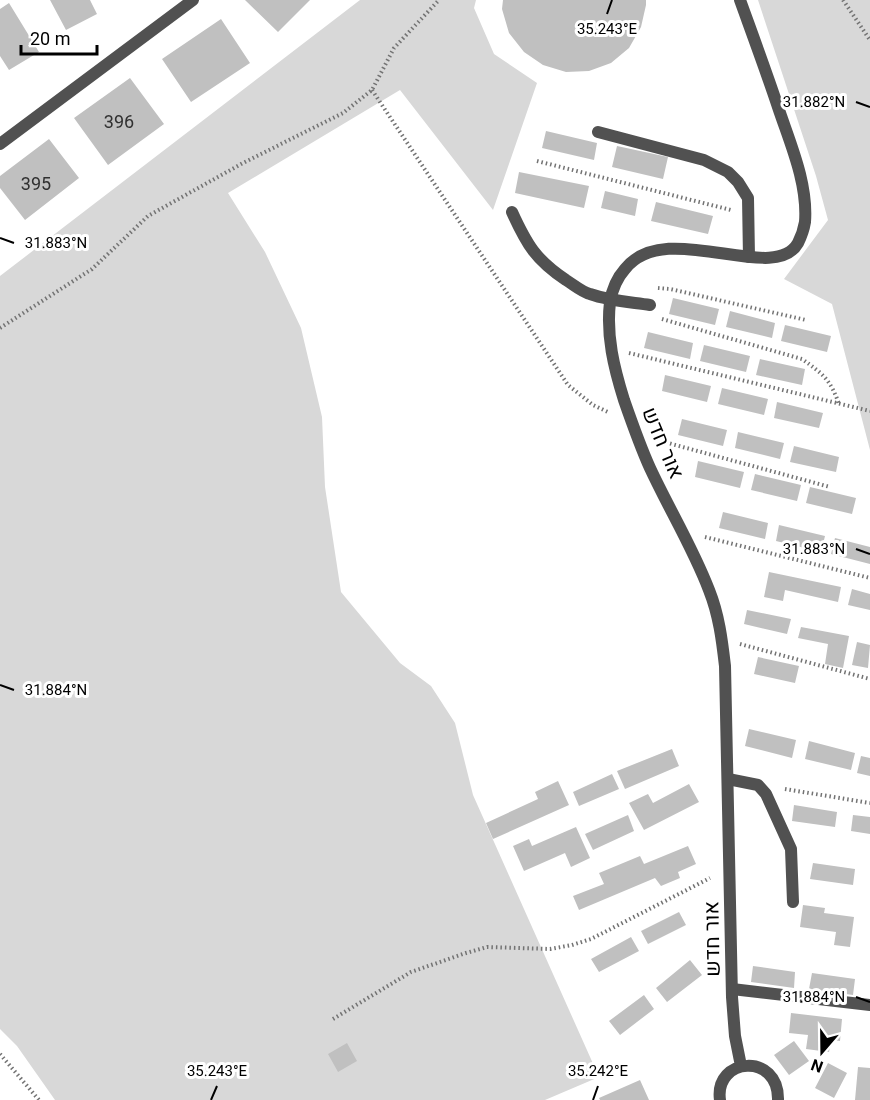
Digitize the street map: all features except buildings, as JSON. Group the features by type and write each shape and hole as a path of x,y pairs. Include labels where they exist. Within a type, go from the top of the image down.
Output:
{"street":[{"path":"0,144 193,0"},
{"name":"אור חדש","path":"741,0 794,154 804,195 805,223 797,245 782,257 765,259 672,248 648,252 632,260 617,278 610,300 608,333 615,372 634,429 650,468 710,591 720,626 725,666 732,989 735,1036 741,1066"},
{"path":"598,132 704,160 728,172 738,182 748,198 749,257"},
{"path":"512,212 526,241 545,266 587,294 610,300 650,305"},
{"path":"728,778 758,785 766,794 791,849 793,902"},
{"path":"732,989 870,1005"},
{"path":"720,1100 720,1088 729,1073 741,1066 754,1065 770,1073 779,1090 778,1100"}],"path":[{"path":"0,328 92,269 148,216 343,112 372,90 394,48 439,0"},
{"path":"843,0 870,40"},
{"path":"372,90 568,385 593,405 634,429 830,487"},
{"path":"537,161 749,214"},
{"path":"806,320 659,287 650,305 659,318 802,359 831,384 839,404"},
{"path":"611,348 870,411"},
{"path":"682,531 870,578"},
{"path":"722,639 870,679"},
{"path":"758,785 870,803"},
{"path":"333,1019 411,972 466,952 488,946 550,949 591,939 730,868"},
{"path":"0,1054 39,1100"}],"shaded area":[{"path":"360,0 476,0 474,8 494,54 537,83 493,210 400,90 228,193 265,252 301,328 322,417 325,487 341,592 400,663 431,686 455,723 473,795 599,1077 545,1100 55,1100 17,1046 0,1029 0,276"},
{"path":"758,0 870,0 870,450 832,304 784,279 828,220 816,176"}]}
